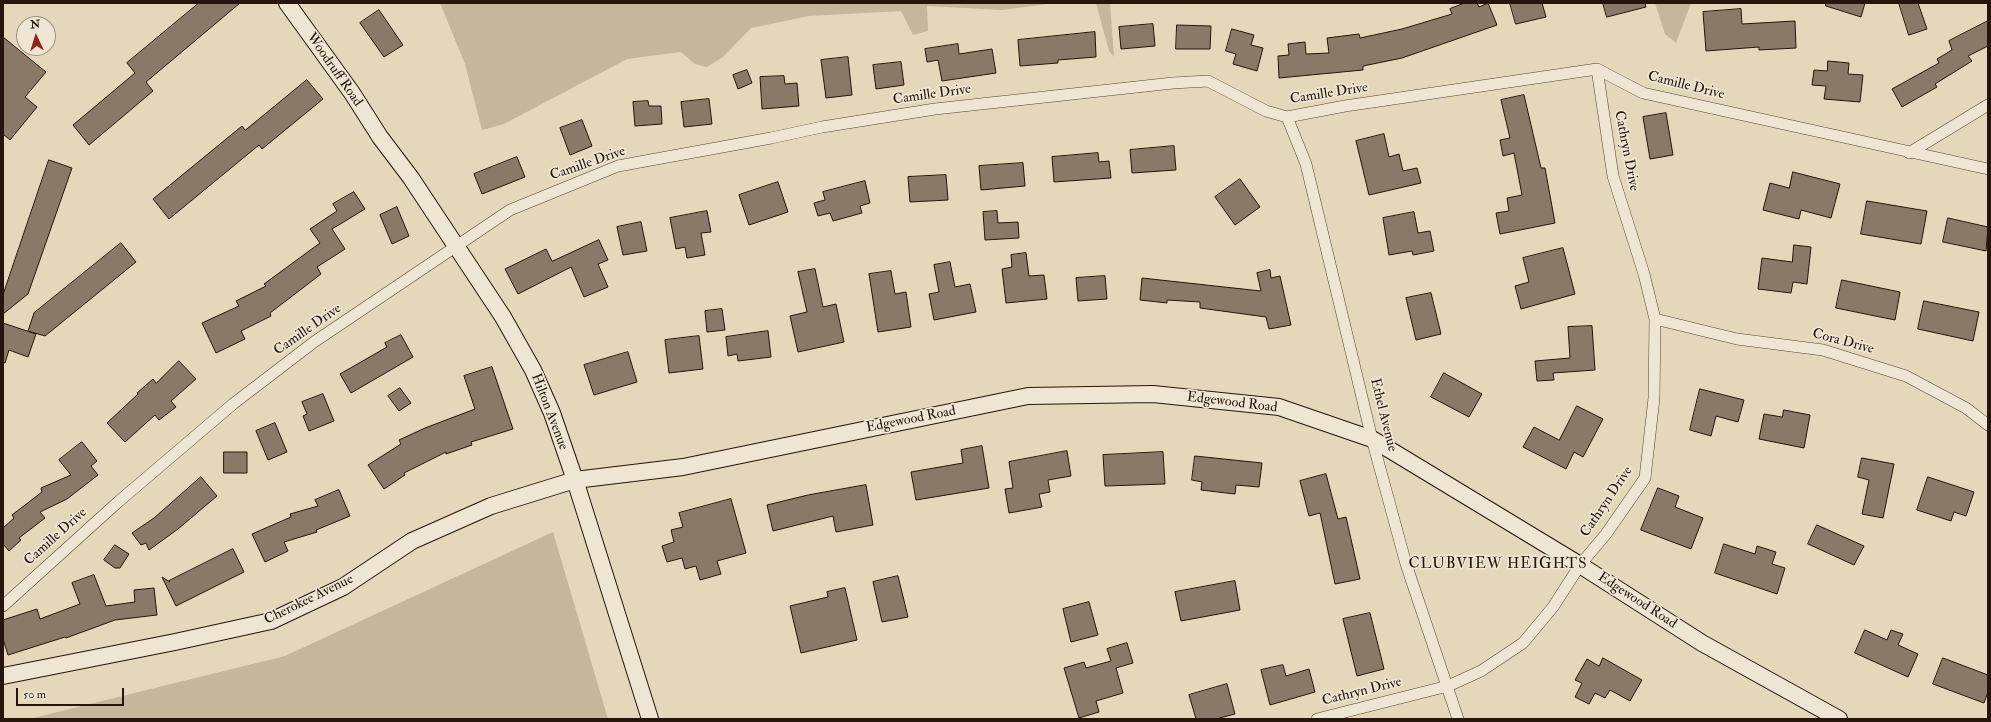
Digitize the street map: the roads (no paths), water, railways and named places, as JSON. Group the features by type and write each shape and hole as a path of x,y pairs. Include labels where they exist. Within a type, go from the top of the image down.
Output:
{"street":[{"name":"Woodruff Road","path":"287,3 352,93 380,137"},
{"name":"Camille Drive","path":"3,606 118,502 233,404 314,342 510,210 618,166 822,127 935,108 1066,93 1208,81 1266,111 1287,117 1345,106 1597,69 1643,93 1909,153 1988,169"},
{"name":"Cathryn Drive","path":"1317,719 1448,686 1482,671 1523,643 1554,607 1580,565 1606,534 1645,478 1654,398 1655,319 1644,274 1613,176 1597,69"},
{"path":"1909,153 1988,105"},
{"name":"Ethel Avenue","path":"1287,117 1306,164 1372,439 1406,564 1458,719"},
{"name":"Hilton Avenue","path":"380,137 411,178 504,318 533,370 552,413 650,719"},
{"name":"Cora Drive","path":"1655,319 1737,338 1823,350 1906,376 1966,408 1988,424"},
{"name":"Edgewood Road","path":"574,480 683,466 1028,396 1153,394 1279,407 1372,439 1580,565 1702,643 1840,719"},
{"name":"Cherokee Avenue","path":"3,676 272,622 343,587 412,541 491,506 574,480"}],"district":[{"name":"CLUBVIEW HEIGHTS","path":"1498,565"}]}
